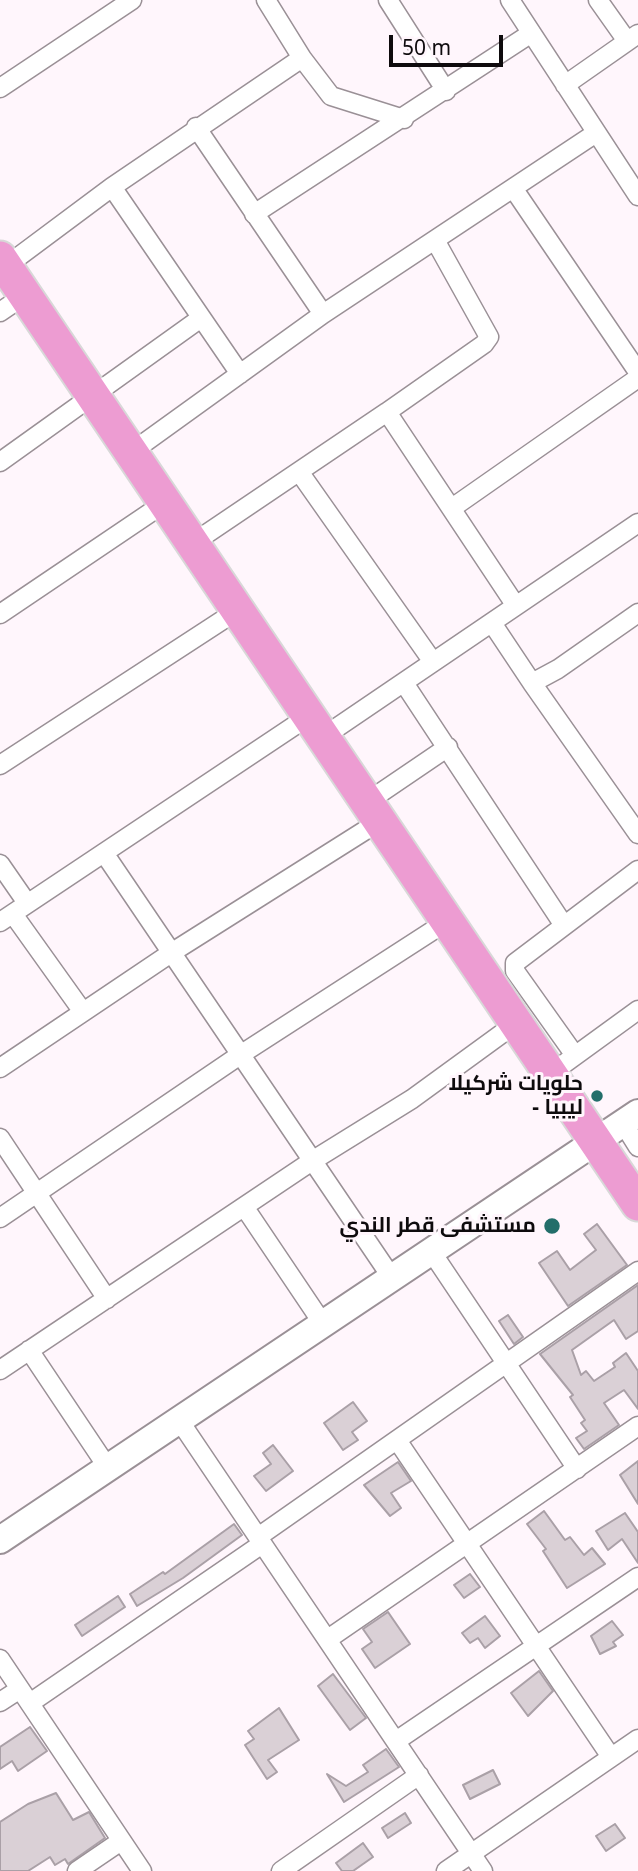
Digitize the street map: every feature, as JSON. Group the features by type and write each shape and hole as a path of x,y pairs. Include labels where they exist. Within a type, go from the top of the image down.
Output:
{"highway":[{"path":"3,262 13,303 94,394 515,1024 562,1064 619,1126 638,1204"}],"street":[{"path":"0,88 132,0"},
{"path":"266,0 302,58 331,96 404,119"},
{"path":"388,0 446,91"},
{"path":"510,0 596,133 633,177 638,196"},
{"path":"565,85 632,37 598,0"},
{"path":"254,214 404,119 530,34"},
{"path":"3,262 196,127 302,58"},
{"path":"196,127 323,314"},
{"path":"133,451 323,314 596,133"},
{"path":"112,187 240,374"},
{"path":"513,188 638,372"},
{"path":"193,543 300,473 484,344 489,337 435,240"},
{"path":"0,462 201,318"},
{"path":"452,508 638,378"},
{"path":"387,412 516,606"},
{"path":"300,473 433,662"},
{"path":"3,607 166,502"},
{"path":"13,913 104,853 316,727 404,683 638,523"},
{"path":"0,765 238,610"},
{"path":"532,683 558,669 638,613"},
{"path":"492,623 638,834"},
{"path":"404,683 562,925"},
{"path":"0,1068 374,812 448,747"},
{"path":"104,853 392,1278"},
{"path":"0,863 13,913 83,1012"},
{"path":"638,870 517,958 515,971 562,1064 638,1010"},
{"path":"0,1218 240,1055 446,922"},
{"path":"0,1370 313,1161 412,1099 515,1024"},
{"path":"0,1540 619,1126 638,1147"},
{"path":"0,1138 107,1299"},
{"path":"245,1208 323,1324"},
{"path":"431,1251 577,1468"},
{"path":"0,1702 25,1696 260,1541 397,1440 638,1270"},
{"path":"29,1350 108,1468"},
{"path":"179,1420 483,1871"},
{"path":"328,1639 638,1426"},
{"path":"397,1440 611,1757"},
{"path":"396,1741 638,1577"},
{"path":"0,1659 142,1871"},
{"path":"446,1871 638,1740"},
{"path":"281,1871 419,1775"},
{"path":"77,1871 121,1840"}],"building":[{"path":"597,1224 627,1265 568,1306 539,1263 557,1251 570,1270 596,1250 584,1234"},
{"path":"638,1285 638,1331 626,1339 614,1320 572,1350 581,1375 586,1371 594,1381 615,1367 613,1363 626,1353 638,1371 638,1409 624,1390 604,1403 619,1425 584,1449 576,1438 587,1431 581,1423 585,1420 570,1397 573,1395 540,1354"},
{"path":"508,1315 523,1337 514,1344 499,1321"},
{"path":"353,1402 367,1421 352,1432 358,1440 343,1450 324,1423"},
{"path":"273,1445 293,1471 266,1491 254,1476 271,1464 263,1453"},
{"path":"638,1461 638,1504 620,1475"},
{"path":"398,1462 411,1481 391,1493 401,1508 390,1516 364,1485"},
{"path":"544,1511 565,1540 570,1537 584,1555 592,1548 605,1564 567,1588 543,1551 546,1549 527,1524"},
{"path":"625,1513 638,1532 638,1563 622,1539 608,1550 596,1531"},
{"path":"234,1524 242,1535 183,1578 137,1606 130,1594 163,1572 165,1574"},
{"path":"470,1574 480,1587 464,1598 454,1585"},
{"path":"118,1596 125,1607 82,1636 75,1625"},
{"path":"388,1612 410,1644 375,1668 362,1649 372,1642 363,1629"},
{"path":"485,1616 500,1636 485,1648 478,1638 470,1643 462,1633"},
{"path":"612,1621 623,1635 613,1642 616,1646 600,1654 591,1636"},
{"path":"539,1671 553,1691 528,1716 511,1693"},
{"path":"333,1674 366,1718 350,1730 318,1686"},
{"path":"279,1708 299,1740 268,1760 277,1772 267,1779 245,1745 254,1739 248,1731"},
{"path":"30,1727 47,1751 18,1771 12,1761 0,1769 0,1747"},
{"path":"386,1749 399,1767 344,1802 327,1774 346,1786 368,1772 363,1765"},
{"path":"493,1770 500,1784 470,1799 463,1785"},
{"path":"56,1793 73,1820 89,1812 105,1838 68,1864 65,1859 55,1865 50,1857 28,1871 0,1871 0,1822 28,1804"},
{"path":"405,1813 411,1823 388,1838 382,1828"},
{"path":"615,1824 625,1838 606,1851 596,1836"},
{"path":"363,1843 373,1857 353,1871 342,1871 336,1863"}],"place":[{"name":"حلويات شركيلا - ليبيا","path":"597,1096"},
{"name":"مستشفى قطر الندي","path":"552,1226"}]}
